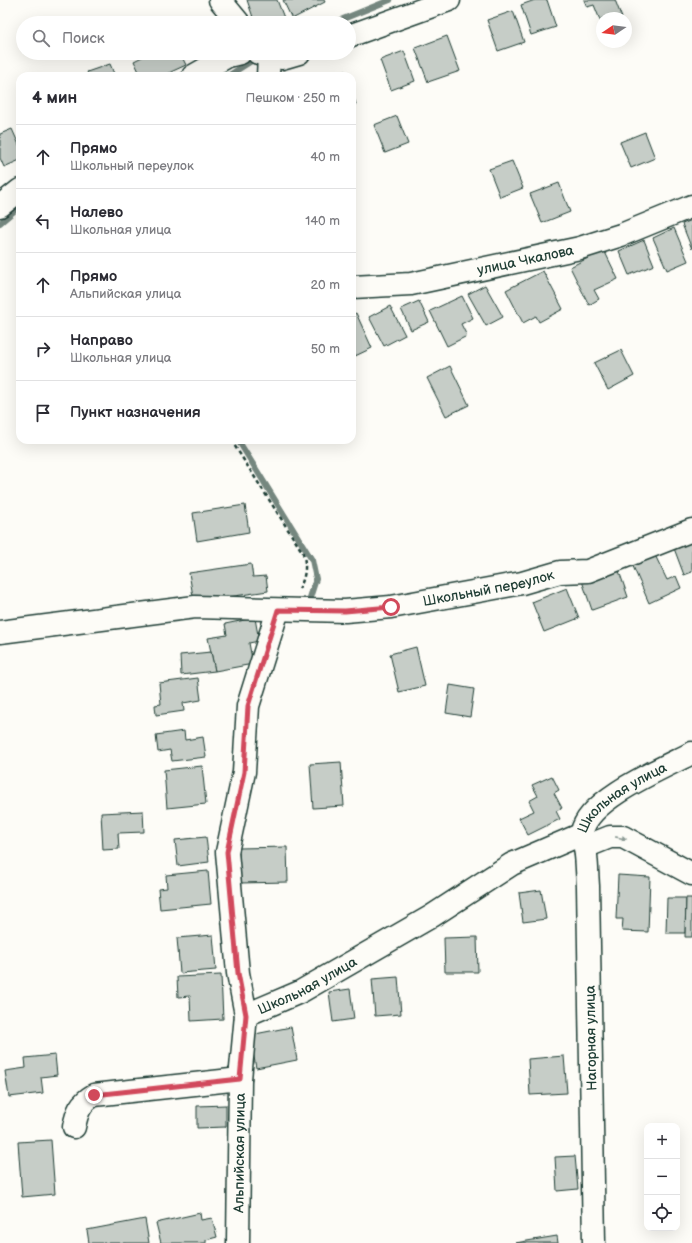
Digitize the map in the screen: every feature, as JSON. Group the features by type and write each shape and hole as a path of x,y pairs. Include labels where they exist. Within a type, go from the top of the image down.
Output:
{"street":[{"path":"220,0 233,16"},
{"path":"356,33 449,0"},
{"path":"200,72 221,60"},
{"path":"0,206 16,193"},
{"name":"улица Чкалова","path":"356,287 411,284 580,248 621,235 692,206"},
{"name":"Школьный переулок","path":"0,632 195,607 345,611 391,607 522,583 560,572 588,571 692,530"},
{"name":"Школьная улица","path":"278,610 248,706 244,772 227,852 238,973 246,1015 300,992 426,920 512,864 583,840 623,837 692,874"},
{"name":"Школьная улица","path":"583,840 584,822 599,805 628,787 692,754"},
{"name":"Нагорная улица","path":"583,840 588,886 594,1243"},
{"name":"Альпийская улица","path":"238,1243 240,1079 246,1015"},
{"path":"74,1127 78,1112 85,1100 94,1095 240,1079"}],"path":[{"path":"234,444 303,553 306,563 303,582 293,600 278,610"}],"building":[{"path":"247,0 277,0 283,16 253,16"},
{"path":"283,0 324,0 325,2 298,16 291,16"},
{"path":"535,0 547,0 556,27 531,35 521,5"},
{"path":"584,0 615,0 620,12 597,12 594,5 587,7"},
{"path":"513,11 524,42 498,51 487,20"},
{"path":"447,36 460,71 428,82 415,48"},
{"path":"404,51 415,81 391,90 380,60"},
{"path":"184,60 186,65 171,72 139,72 134,61"},
{"path":"110,64 113,72 87,72"},
{"path":"397,116 408,144 385,153 374,125"},
{"path":"12,129 16,138 16,162 4,167 0,158 0,134"},
{"path":"645,132 655,158 631,168 620,142"},
{"path":"512,161 523,188 500,197 489,169"},
{"path":"559,183 570,212 542,223 530,194"},
{"path":"692,220 692,249 682,224"},
{"path":"674,228 688,261 667,270 653,238"},
{"path":"644,240 654,265 629,275 619,251"},
{"path":"604,250 618,279 594,290 599,299 589,305 570,267"},
{"path":"543,271 563,309 539,322 536,316 523,323 506,290"},
{"path":"485,285 503,317 486,326 468,294"},
{"path":"462,296 473,318 461,324 467,336 447,346 430,311"},
{"path":"419,301 429,322 411,330 401,309"},
{"path":"390,306 405,335 384,346 369,317"},
{"path":"356,313 372,348 356,356"},
{"path":"621,350 634,376 608,390 594,363"},
{"path":"450,366 469,405 446,416 427,378"},
{"path":"245,505 249,532 197,541 193,513"},
{"path":"692,535 692,572 684,575 672,543"},
{"path":"654,553 667,580 676,576 681,588 649,603 632,564"},
{"path":"251,564 253,577 266,576 268,591 194,602 189,573"},
{"path":"618,568 628,597 592,610 582,581"},
{"path":"567,588 579,618 544,632 532,602"},
{"path":"255,618 259,641 249,643 253,664 215,671 208,638 227,635 225,624"},
{"path":"416,647 425,686 399,692 390,654"},
{"path":"211,652 215,671 181,675 180,655"},
{"path":"198,678 201,700 183,703 184,711 156,715 155,705 161,704 159,683"},
{"path":"450,685 474,689 470,717 446,713"},
{"path":"184,731 185,740 203,737 206,757 172,761 170,750 158,752 156,735"},
{"path":"341,762 344,806 313,808 310,764"},
{"path":"202,766 206,804 167,808 164,770"},
{"path":"552,776 559,790 554,793 562,808 556,811 560,819 528,835 519,818 534,811 529,801 538,796 532,785"},
{"path":"143,811 144,832 118,833 119,849 103,850 101,813"},
{"path":"206,837 209,862 178,866 175,840"},
{"path":"287,847 288,882 240,883 239,848"},
{"path":"208,871 211,904 160,909 158,889 167,888 166,875"},
{"path":"618,875 650,877 648,932 622,931 623,919 616,919"},
{"path":"541,890 546,919 523,922 519,893"},
{"path":"667,898 686,898 685,933 666,933"},
{"path":"686,898 692,898 692,937 685,937"},
{"path":"213,935 216,970 180,973 177,938"},
{"path":"477,937 478,972 445,972 444,938"},
{"path":"221,975 223,1019 191,1021 190,996 178,997 177,977"},
{"path":"398,977 401,1014 375,1016 372,979"},
{"path":"350,989 354,1019 333,1022 329,992"},
{"path":"291,1027 297,1060 256,1068 250,1035"},
{"path":"55,1055 57,1075 41,1077 43,1093 9,1097 5,1071 26,1068 25,1058"},
{"path":"564,1056 567,1093 530,1095 528,1059"},
{"path":"226,1105 226,1127 197,1128 197,1106"},
{"path":"51,1140 55,1194 22,1197 18,1142"},
{"path":"575,1156 578,1189 557,1191 555,1157"},
{"path":"200,1213 201,1220 212,1218 217,1237 206,1240 206,1243 161,1243 156,1223"},
{"path":"145,1219 149,1243 89,1243 87,1230"},
{"path":"557,1236 558,1243 515,1243"}],"waterway":[{"path":"350,16 390,0"},
{"path":"234,72 253,60"},
{"path":"0,223 16,209"},
{"path":"240,444 312,560 316,579 308,604"}],"route":[{"path":"94,1095 240,1079 246,1015 238,973 227,852 244,772 248,706 278,610 345,611 391,607"}]}
